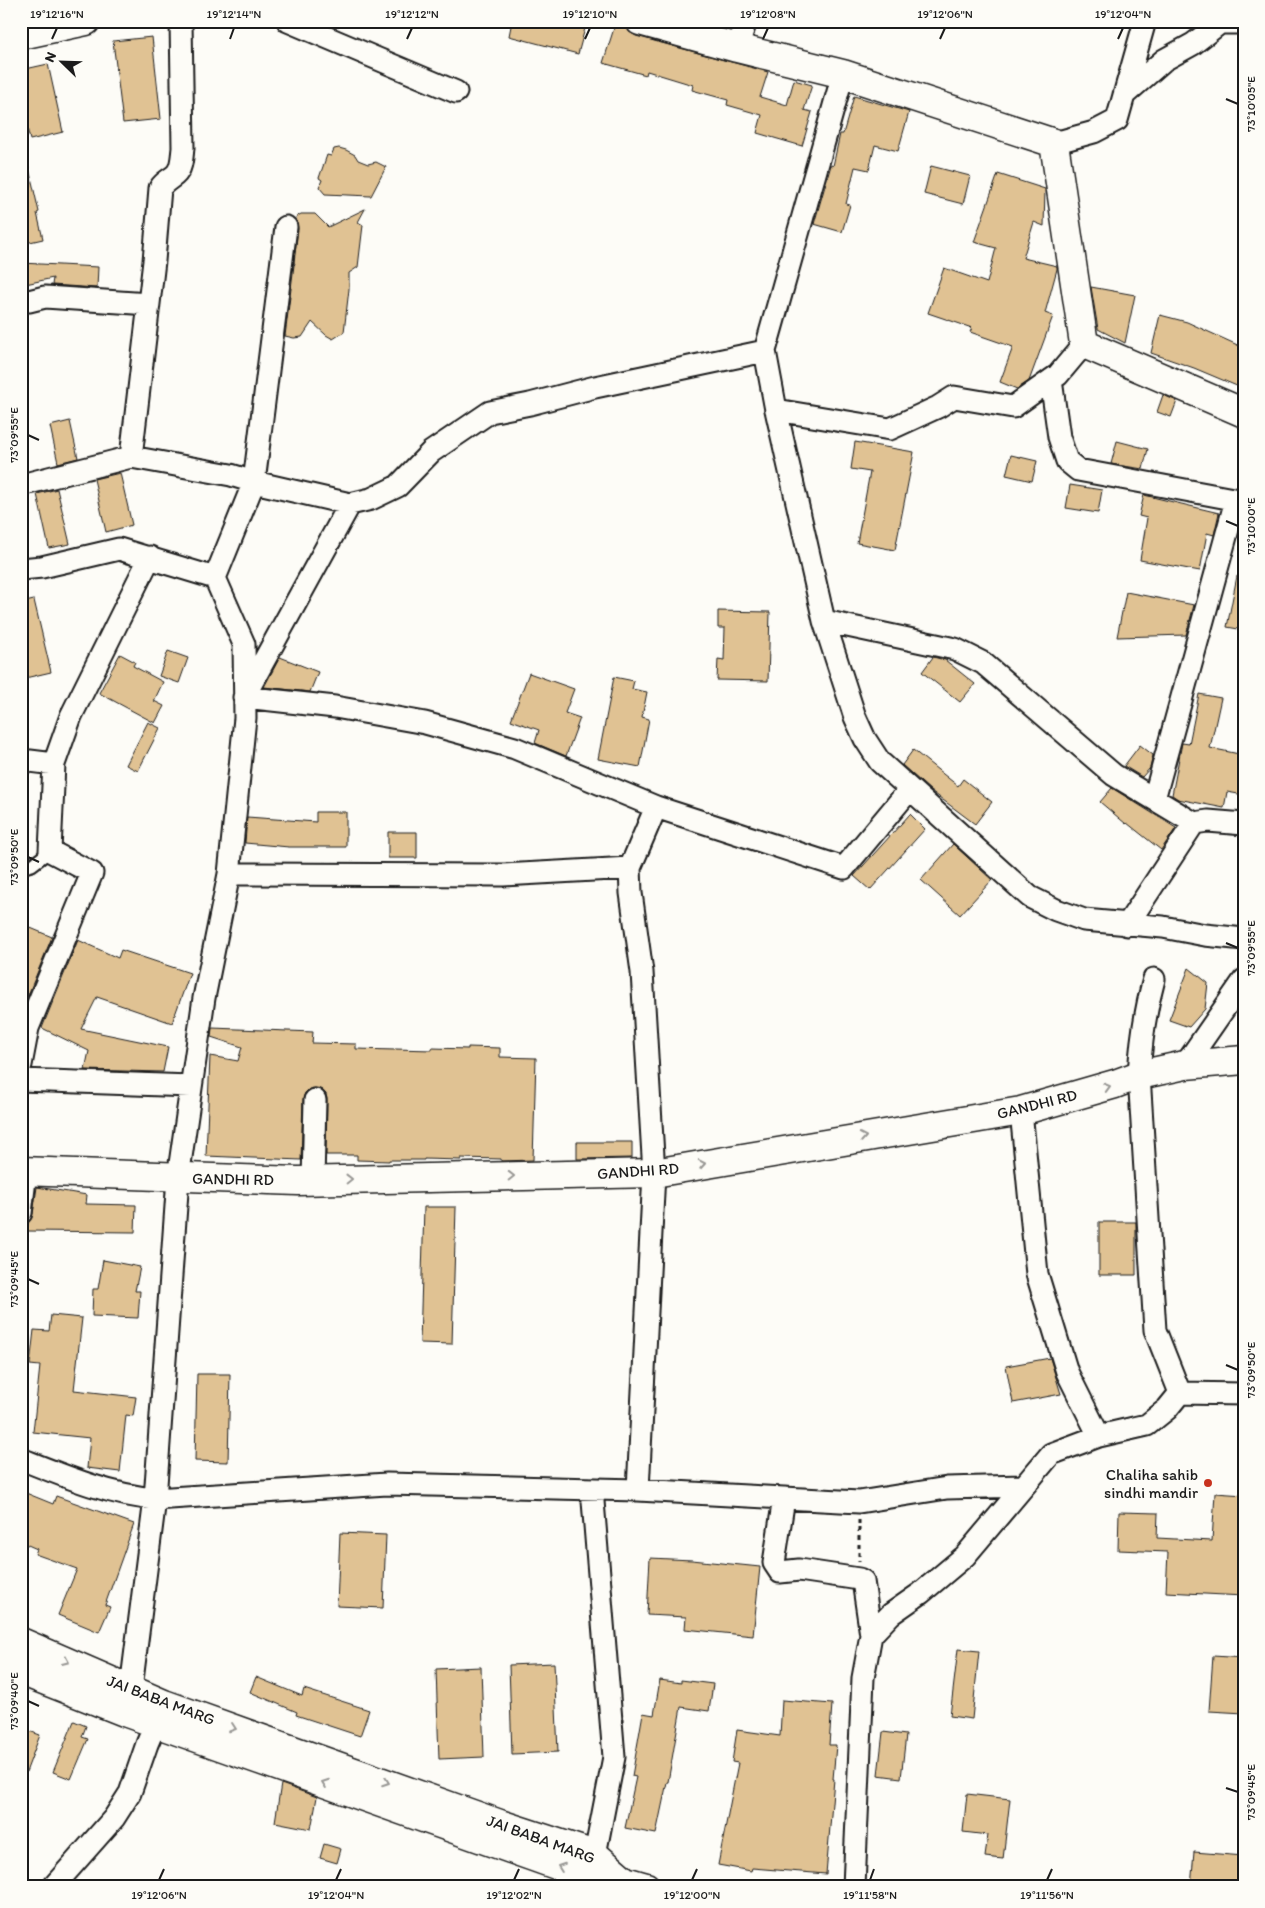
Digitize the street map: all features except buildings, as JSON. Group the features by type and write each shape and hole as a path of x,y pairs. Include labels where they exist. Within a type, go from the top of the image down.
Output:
{"street":[{"path":"21,34 86,21"},
{"path":"130,457 149,304 160,188 166,180 177,174 181,164 183,148 181,21"},
{"path":"288,21 456,92"},
{"path":"640,21 737,48 843,74 1054,143 1094,132 1117,120 1144,21"},
{"path":"737,48 746,21"},
{"path":"1124,95 1164,60 1193,44 1217,22 1244,23"},
{"path":"843,74 765,351 776,410 824,621 854,717 880,762 1030,897 1056,910 1084,920 1163,927 1205,935 1244,939"},
{"path":"776,410 890,429 938,407 954,397 1013,407 1058,375 1084,344 1054,143"},
{"path":"130,1701 155,1499 178,1178 204,998 229,874 245,718 244,644 215,578 254,482 286,228"},
{"path":"21,300 36,300 45,297 149,304"},
{"path":"1084,344 1244,413"},
{"path":"21,485 130,457 231,475 350,504 372,499 398,486 431,452 490,412 595,387 765,351"},
{"path":"1051,380 1059,437 1067,461 1078,470 1240,501 1154,799"},
{"path":"244,697 350,504"},
{"path":"21,570 119,549 215,578"},
{"path":"21,1065 28,1028 92,873 50,851 54,764 71,716 150,557"},
{"path":"824,621 955,649 983,663 1114,775 1194,824 1208,821 1244,824"},
{"path":"244,697 335,707 425,723 515,748 656,807 844,868 910,789"},
{"path":"21,762 30,760 54,764"},
{"path":"638,1490 654,1173 642,972 631,893 630,868 656,807"},
{"path":"1127,925 1194,824"},
{"path":"229,874 502,875 630,868"},
{"path":"1154,979 1146,1007 1138,1074 1155,1330 1180,1393"},
{"path":"1185,1065 1244,980"},
{"name":"GANDHI RD","path":"23,1171 178,1178 314,1180 654,1173 1021,1111 1114,1084 1138,1074 1185,1065 1244,1060"},
{"path":"21,1080 190,1086"},
{"path":"314,1180 315,1100"},
{"path":"1021,1111 1037,1274 1067,1372 1098,1436"},
{"path":"21,1213 23,1171"},
{"path":"1180,1393 1244,1394"},
{"path":"871,1635 891,1614 921,1593 965,1556 1050,1454 1098,1436 1147,1425 1167,1409 1180,1393"},
{"path":"21,1459 60,1475 132,1497 155,1499 387,1484 638,1490 859,1502 947,1488 1023,1486"},
{"path":"592,1489 614,1757 593,1866"},
{"path":"784,1498 774,1563 780,1572 785,1573 799,1570 859,1579 863,1581 866,1587 871,1635 863,1678 854,1887"},
{"name":"JAI BABA MARG","path":"21,1642 130,1701"},
{"name":"JAI BABA MARG","path":"21,1671 130,1701 593,1866 636,1884"},
{"path":"53,1887 114,1818 130,1793 160,1713"}],"lane":[{"path":"21,868 32,865 50,851"}],"path":[{"path":"859,1502 859,1579"}],"place":[{"name":"Chaliha sahib sindhi mandir","path":"1208,1483"}]}
